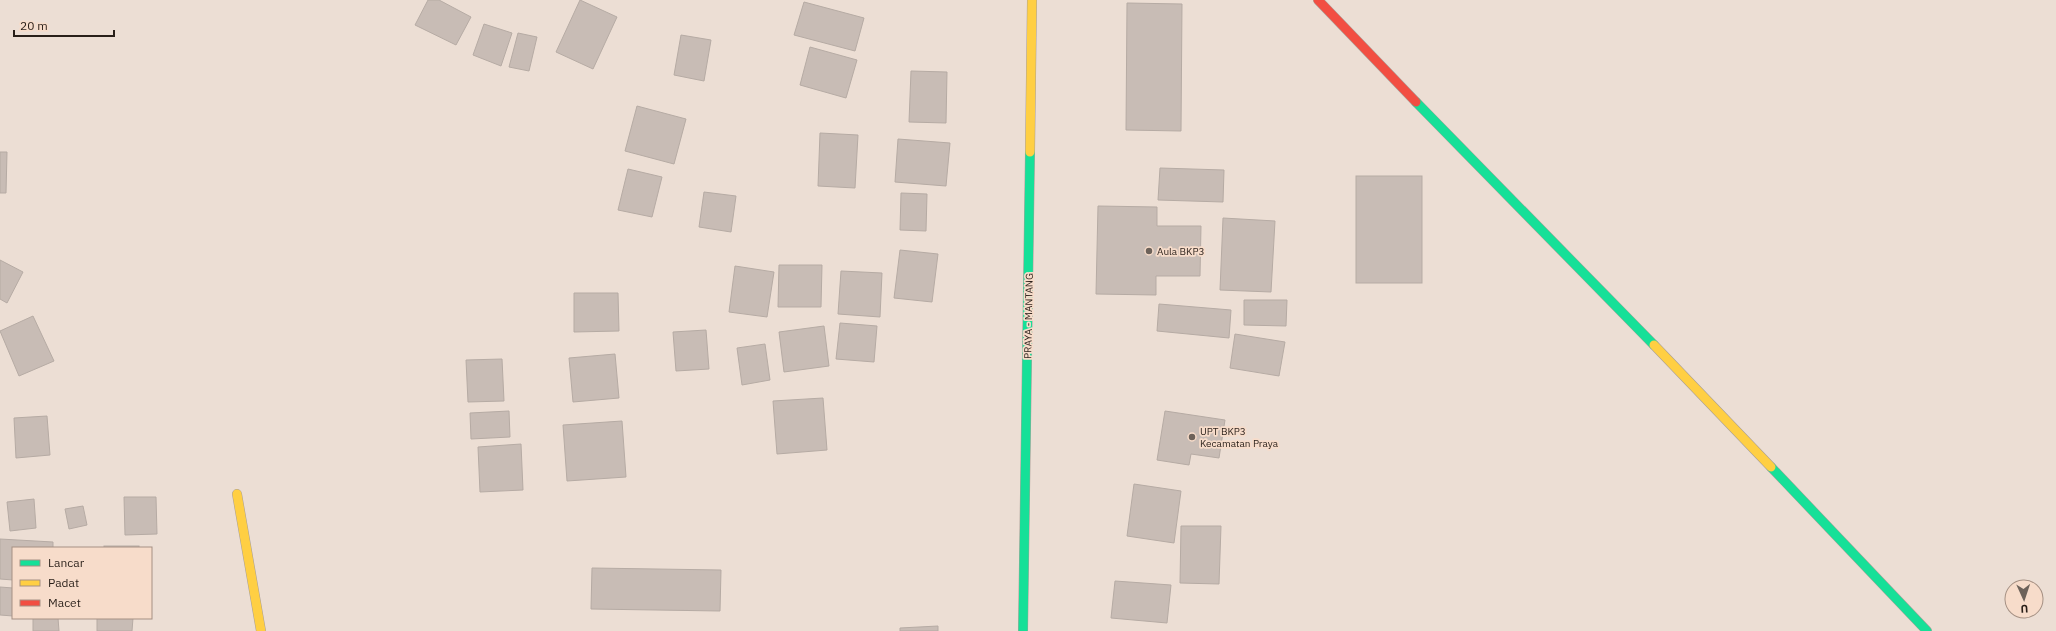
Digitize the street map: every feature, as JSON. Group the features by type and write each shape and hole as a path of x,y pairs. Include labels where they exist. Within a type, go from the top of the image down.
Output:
{"street":[{"name":"PRAYA - MANTANG","path":"1023,631 1032,0"},
{"path":"1318,0 1384,70 1587,275 1927,631"},
{"path":"237,494 261,631"}],"building":[{"path":"428,0 439,0 471,17 456,45 415,25"},
{"path":"580,0 617,17 593,69 556,52"},
{"path":"804,2 864,18 855,51 794,35"},
{"path":"1127,3 1182,4 1181,131 1126,130"},
{"path":"484,24 512,33 501,66 473,55"},
{"path":"518,33 537,37 529,71 509,67"},
{"path":"681,35 711,40 704,81 674,75"},
{"path":"810,47 857,60 846,98 800,85"},
{"path":"911,71 947,72 946,123 909,122"},
{"path":"637,106 686,119 674,164 625,151"},
{"path":"820,133 858,135 855,188 818,186"},
{"path":"898,139 950,143 946,186 895,182"},
{"path":"0,152 7,152 6,193 0,193"},
{"path":"1160,168 1224,170 1223,202 1158,200"},
{"path":"628,169 662,177 652,217 618,210"},
{"path":"1356,176 1422,176 1422,283 1356,283"},
{"path":"704,192 736,196 731,232 699,227"},
{"path":"901,193 927,194 926,231 900,230"},
{"name":"Aula BKP3","path":"1098,206 1157,207 1157,226 1201,226 1200,276 1156,276 1156,295 1096,294"},
{"path":"1223,218 1275,221 1271,292 1220,290"},
{"path":"900,250 938,254 932,302 894,298"},
{"path":"0,260 23,272 7,303 0,299"},
{"path":"779,265 822,265 821,307 778,307"},
{"path":"735,266 774,272 767,317 729,312"},
{"path":"841,271 882,273 880,317 838,314"},
{"path":"574,293 618,293 619,331 574,332"},
{"path":"1244,300 1287,300 1286,326 1244,325"},
{"path":"1159,304 1231,310 1229,338 1157,331"},
{"path":"33,316 54,361 19,376 0,331"},
{"path":"840,323 877,326 874,362 836,359"},
{"path":"824,326 829,366 784,372 779,332"},
{"path":"706,330 709,369 676,371 673,332"},
{"path":"1235,334 1285,342 1279,376 1230,368"},
{"path":"765,344 770,380 742,385 737,348"},
{"path":"615,354 619,398 573,402 569,358"},
{"path":"502,359 504,401 468,402 466,360"},
{"path":"823,398 827,450 777,454 773,401"},
{"path":"509,411 510,437 471,439 470,413"},
{"name":"UPT BKP3 Kecamatan Praya","path":"1165,411 1225,420 1219,458 1191,454 1189,465 1157,460"},
{"path":"47,416 50,455 16,458 14,418"},
{"path":"622,421 626,477 567,481 563,425"},
{"path":"521,444 523,490 480,492 478,447"},
{"path":"1134,484 1181,491 1174,543 1127,536"},
{"path":"124,497 156,497 157,534 125,535"},
{"path":"34,499 36,528 10,531 7,502"},
{"path":"83,506 87,525 69,529 65,509"},
{"path":"1181,526 1221,526 1219,584 1180,583"},
{"path":"0,539 53,542 53,547 12,547 12,580 0,579"},
{"path":"104,546 139,546 139,547"},
{"path":"592,568 721,570 720,611 591,609"},
{"path":"1115,581 1171,585 1167,623 1111,618"},
{"path":"0,587 12,588 12,616 0,615"},
{"path":"33,619 58,619 59,631 33,631"},
{"path":"97,619 133,619 132,631 97,631"},
{"path":"938,626 938,631 900,631 900,628"}],"traffic: fast":[{"path":"1416,102 1654,345"},
{"path":"1023,631 1030,152"},
{"path":"1771,467 1927,631"}],"traffic: slow":[{"path":"1030,152 1032,0"},
{"path":"1654,345 1771,467"},
{"path":"237,494 261,631"}],"traffic: jam":[{"path":"1318,0 1416,102"}],"place":[{"name":"Aula BKP3","path":"1149,251"},
{"name":"UPT BKP3 Kecamatan Praya","path":"1192,437"}]}
